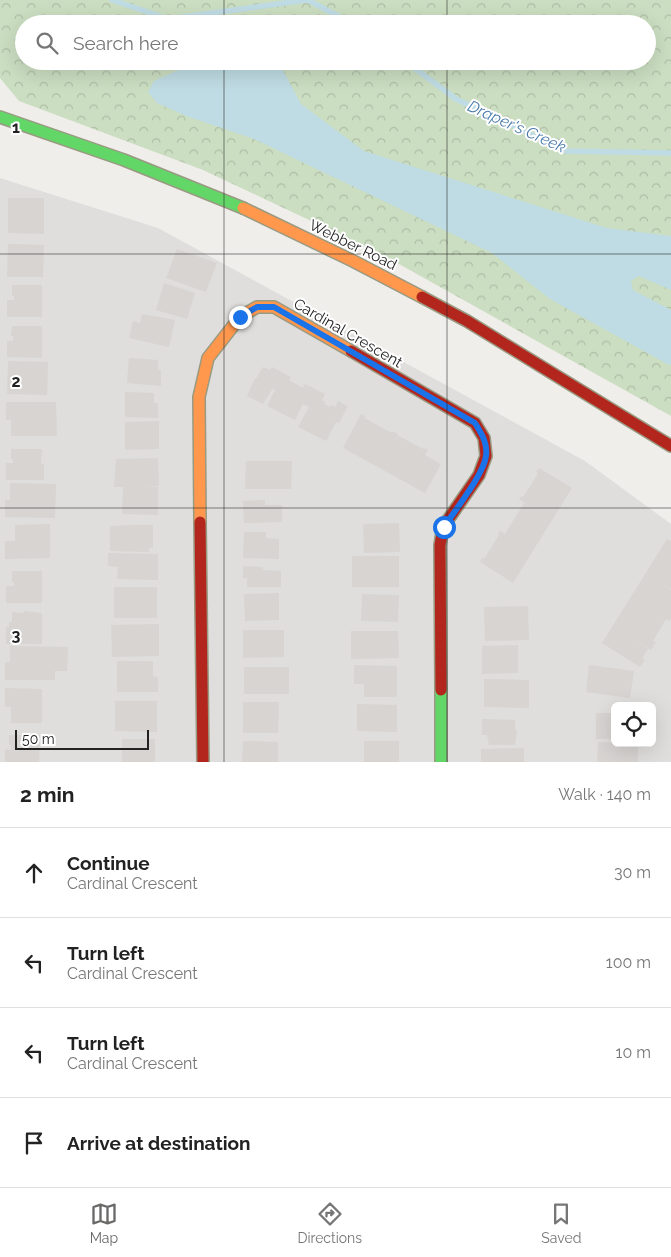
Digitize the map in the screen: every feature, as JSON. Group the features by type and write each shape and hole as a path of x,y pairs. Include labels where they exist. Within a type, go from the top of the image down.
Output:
{"street":[{"name":"Webber Road","path":"0,117 124,160 222,199 353,261 467,321 671,446"},
{"name":"Cardinal Crescent","path":"202,762 199,397 208,358 240,317 257,307 274,307 475,423 484,438 486,456 479,475 444,527 440,545 441,762"}],"shaded area":[{"path":"0,178 158,228 585,461 671,524 671,762 0,762"}],"green space":[{"path":"0,0 671,0 671,416 381,254 203,170 19,101 0,78"}],"water":[{"path":"178,70 283,70 301,104 364,151 607,228 671,236 671,290 639,276 631,281 633,290 671,310 671,364 669,365 550,299 492,253 254,139 186,116 157,103 148,92 154,81"}],"building":[{"path":"8,198 44,198 44,234 8,233"},
{"path":"8,244 44,245 43,277 7,277"},
{"path":"177,249 217,263 206,292 166,278"},
{"path":"164,283 195,293 187,319 156,310"},
{"path":"12,285 42,285 42,317 7,317 7,300 14,300"},
{"path":"142,314 175,320 169,347 129,338 133,321 140,323"},
{"path":"12,326 42,326 42,358 7,357 7,341 13,341 13,336 11,336"},
{"path":"129,358 158,360 158,370 161,370 161,386 127,383"},
{"path":"8,361 48,362 47,395 7,394"},
{"path":"263,367 270,370 272,367 291,377 289,380 303,388 305,384 325,394 322,400 325,402 324,404 330,407 331,405 335,407 338,401 348,406 339,423 336,422 326,441 298,427 309,407 303,404 295,420 267,406 275,390 273,388 263,404 247,396 255,378"},
{"path":"125,392 154,393 154,403 158,403 158,418 125,417"},
{"path":"6,402 56,402 57,436 11,436 11,420 6,420"},
{"path":"361,414 365,416 364,418 390,432 395,432 397,435 428,450 425,455 441,464 425,493 343,448"},
{"path":"159,421 159,449 125,450 125,422"},
{"path":"11,449 42,449 41,464 44,464 44,480 6,480 6,463 13,463"},
{"path":"158,458 159,486 142,486 158,487 158,515 122,514 123,487 114,487 116,459"},
{"path":"246,461 292,461 291,489 245,489"},
{"path":"539,468 572,488 513,583 480,562 482,558 484,559 500,531 505,534 524,503 537,511 519,499 521,496 523,497 531,485"},
{"path":"10,483 56,484 55,518 5,517 5,500 10,500"},
{"path":"265,500 265,505 282,505 282,522 244,523 243,501"},
{"path":"399,523 400,552 364,553 363,524"},
{"path":"50,524 50,558 5,559 5,541 15,541 15,525"},
{"path":"153,525 153,548 149,548 149,552 110,551 110,526"},
{"path":"244,532 266,532 266,538 279,539 279,559 243,558"},
{"path":"667,539 671,541 671,589 659,582 671,590 671,618 669,621 666,619 653,641 656,642 651,650 635,640 648,649 642,658 645,660 640,667 602,643"},
{"path":"108,553 158,554 158,580 117,579 118,567 108,566"},
{"path":"352,556 399,556 399,587 352,587"},
{"path":"243,566 263,567 263,570 281,571 281,587 247,587 247,578 243,578"},
{"path":"12,571 42,571 42,603 6,603 6,586 14,586"},
{"path":"114,587 157,587 157,618 114,618"},
{"path":"279,593 279,620 245,621 244,594"},
{"path":"362,594 399,595 398,622 361,621"},
{"path":"528,606 529,640 485,641 484,607"},
{"path":"24,611 42,613 42,644 6,644 6,627 9,627 9,622 12,622 12,612 24,613"},
{"path":"159,624 159,656 112,657 111,625"},
{"path":"243,630 284,630 284,657 243,658"},
{"path":"351,631 398,631 399,658 351,659"},
{"path":"518,645 518,673 482,674 482,646"},
{"path":"10,646 68,647 67,671 55,671 55,680 5,680 5,662 10,662"},
{"path":"117,661 153,661 153,676 158,677 158,692 117,692"},
{"path":"354,665 397,666 397,697 364,697 364,684 354,684"},
{"path":"589,665 634,671 630,698 586,692"},
{"path":"244,667 289,667 289,694 244,694"},
{"path":"484,679 529,680 529,708 484,707"},
{"path":"5,688 42,689 42,723 11,723 11,707 5,707"},
{"path":"115,701 157,701 157,732 115,731"},
{"path":"243,702 279,702 278,733 243,733"},
{"path":"357,704 397,705 397,732 357,731"},
{"path":"596,713 611,713 611,739 596,739"},
{"path":"482,719 515,720 515,730 517,730 515,745 489,745 487,735 482,735"},
{"path":"9,735 40,735 39,762 5,762 5,749 11,750"},
{"path":"122,739 155,739 155,762 122,762"},
{"path":"243,741 278,742 278,762 242,762"},
{"path":"364,741 399,741 399,762 364,762"},
{"path":"598,742 611,742 611,747 638,747 638,762 597,762"},
{"path":"524,748 524,762 481,762 481,749"}],"waterway":[{"name":"Draper's Creek","path":"112,0 156,15"},
{"name":"Draper's Creek","path":"197,15 307,0"},
{"name":"Draper's Creek","path":"308,0 336,15"},
{"name":"Draper's Creek","path":"417,70 456,99 566,151 671,153"}],"traffic: fast":[{"path":"0,117 124,160 243,208"},
{"path":"441,690 441,762"}],"traffic: slow":[{"path":"243,208 353,261 422,297"},
{"path":"200,522 199,397 208,358 240,317 257,307 274,307 351,351"}],"traffic: jam":[{"path":"422,297 467,321 671,446"},
{"path":"351,351 475,423 484,438 486,456 479,475 443,527 440,545 441,690"},
{"path":"200,522 203,762"}],"route":[{"path":"240,317 257,307 274,307 475,423 484,438 486,456 479,475 444,527"}]}
